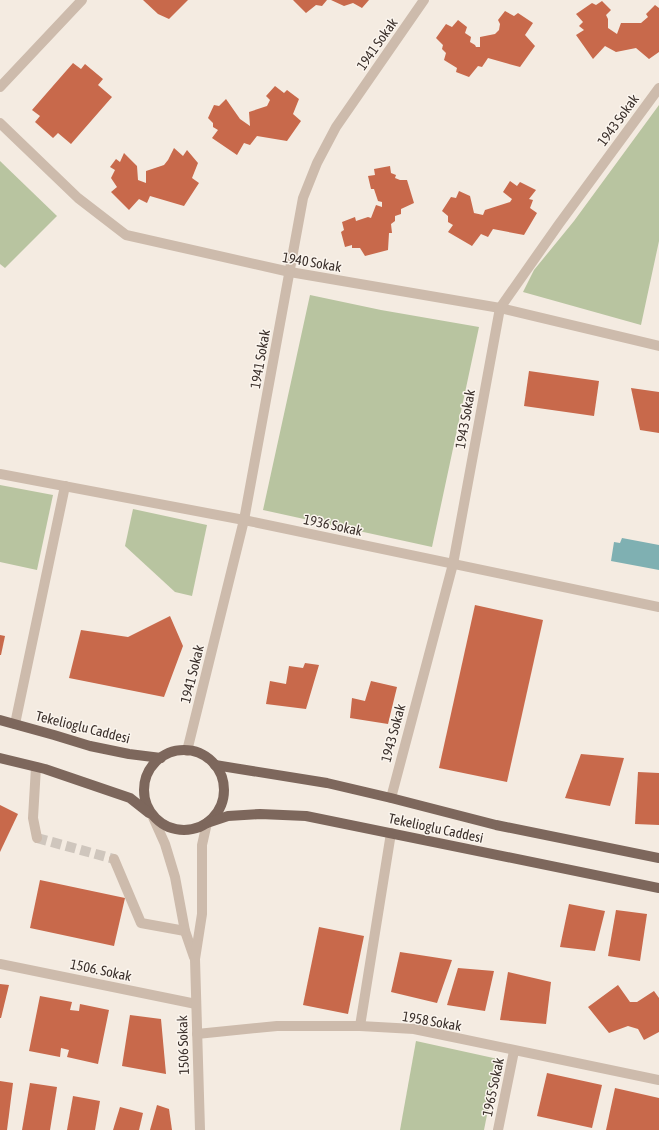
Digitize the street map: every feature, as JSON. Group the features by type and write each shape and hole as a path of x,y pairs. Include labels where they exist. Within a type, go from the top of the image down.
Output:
{"main road":[{"name":"Tekelioglu Caddesi","path":"0,720 90,746 129,754 161,758"},
{"path":"0,758 36,767 130,798 161,824 172,829 184,830 196,829 207,823 215,816 220,806 223,796 223,785 220,774 215,765 202,756 187,750 169,753 161,758 152,767 145,778 143,791 146,804 152,815"},
{"name":"Tekelioglu Caddesi","path":"215,765 326,784 391,798 496,825 659,858"},
{"name":"Tekelioglu Caddesi","path":"207,823 228,816 260,814 306,816 659,888"}],"street":[{"path":"0,87 82,0"},
{"name":"1941 Sokak","path":"187,750 244,520 303,198 317,163 336,127 424,0"},
{"name":"1943 Sokak","path":"391,798 453,564 500,308 559,224 659,88"},
{"name":"1940 Sokak","path":"0,123 78,198 126,235 290,272 500,308 659,346"},
{"name":"1936 Sokak","path":"0,474 244,520 659,607"},
{"path":"15,724 65,486"},
{"path":"36,767 33,818 37,838"},
{"name":"1506 Sokak","path":"152,815 165,844 175,877 185,931 195,959"},
{"name":"1506 Sokak","path":"200,1130 195,959 202,914 202,845 207,823"},
{"path":"360,1026 391,833"},
{"path":"114,859 141,923 185,931"},
{"name":"1506. Sokak","path":"0,964 196,1004"},
{"name":"1958 Sokak","path":"197,1034 277,1026 360,1026 414,1029 659,1080"},
{"name":"1965 Sokak","path":"498,1130 514,1051"}],"green space":[{"path":"659,105 659,241 641,325 523,292 534,270 574,221"},
{"path":"0,161 57,216 5,268 0,264"},
{"path":"310,295 381,310 479,327 432,547 263,510"},
{"path":"0,485 53,495 37,570 0,562"},
{"path":"133,509 207,525 192,596 175,592 125,546"},
{"path":"416,1041 498,1059 484,1130 400,1130"}],"water":[{"path":"622,538 659,545 659,570 611,561 614,542 620,543"}],"building":[{"path":"143,0 188,0 169,19 158,14"},
{"path":"293,0 327,0 322,6 316,5 306,13"},
{"path":"331,0 369,0 362,8 353,3 344,6"},
{"path":"602,1 611,10 606,15 608,19 608,28 617,34 621,23 641,23 648,17 646,14 655,5 659,8 659,52 649,59 636,48 616,52 605,46 593,59 576,35 584,30 579,26 583,22 576,14 592,3 596,5"},
{"path":"505,11 514,16 518,13 533,23 525,35 535,46 520,67 488,58 482,67 478,66 469,77 456,72 457,68 444,60 446,53 442,49 443,45 436,38 446,24 452,27 458,20 467,27 465,33 471,37 470,42 476,47 480,47 480,37 495,34 499,30 500,24 498,20"},
{"path":"73,63 81,69 85,64 103,79 98,85 112,97 71,144 58,133 53,138 35,122 40,116 32,110"},
{"path":"275,86 284,93 287,90 299,99 293,114 301,121 287,141 257,136 250,145 244,143 237,155 212,138 218,130 213,127 213,123 208,118 214,105 219,106 226,99 240,119 250,126 249,112 267,106 270,100 266,96"},
{"path":"174,148 183,156 187,150 198,163 192,178 199,183 184,206 150,196 147,203 139,199 129,210 111,192 117,187 111,178 115,170 110,167 116,159 120,162 124,153 137,166 138,180 146,183 146,171 164,165"},
{"path":"390,166 391,173 396,175 395,178 407,180 414,203 401,209 401,214 395,216 395,221 391,224 392,233 389,233 388,250 365,256 360,248 352,248 352,245 345,247 341,232 344,230 342,222 355,217 356,221 368,217 371,218 376,205 382,207 382,202 378,201 374,189 371,189 368,176 375,175 374,169"},
{"path":"510,181 517,186 520,182 536,190 529,199 533,200 530,208 537,213 524,235 493,229 488,237 481,234 472,246 448,232 453,225 448,222 448,216 442,211 451,197 456,198 459,191 470,196 474,213 483,215 485,210 510,202 512,199 503,192"},
{"path":"529,371 599,381 594,416 524,406"},
{"path":"631,388 659,392 659,433 640,430"},
{"path":"475,605 543,620 507,782 439,768"},
{"path":"170,616 183,646 164,697 69,678 81,630 128,637"},
{"path":"0,635 5,636 1,655 0,655"},
{"path":"305,663 319,665 306,709 266,704 270,681 286,684 289,666 303,668"},
{"path":"371,681 397,687 388,724 350,718 352,698 365,701"},
{"path":"581,754 624,758 610,806 565,798"},
{"path":"638,772 659,773 659,825 635,824"},
{"path":"0,805 18,814 0,852"},
{"path":"40,880 125,898 114,946 30,928"},
{"path":"569,904 605,911 595,951 560,947"},
{"path":"616,910 647,914 640,961 608,956"},
{"path":"319,927 364,936 348,1014 303,1005"},
{"path":"400,952 452,960 437,1003 391,992"},
{"path":"458,968 494,971 485,1011 447,1005"},
{"path":"508,972 551,982 546,1024 500,1020"},
{"path":"0,984 9,985 1,1018 0,1018"},
{"path":"618,985 630,1002 637,1002 654,991 659,998 659,1032 644,1040 638,1029 628,1026 609,1033 588,1007"},
{"path":"40,996 72,1002 70,1010 79,1011 80,1004 109,1010 98,1064 67,1057 69,1050 61,1048 60,1057 29,1051"},
{"path":"130,1015 161,1019 166,1074 122,1066"},
{"path":"547,1073 602,1085 592,1128 537,1116"},
{"path":"0,1081 13,1083 7,1130 0,1130"},
{"path":"30,1083 57,1087 50,1130 22,1130"},
{"path":"615,1088 659,1098 659,1130 606,1130"},
{"path":"73,1096 100,1101 95,1130 67,1130"},
{"path":"157,1105 169,1109 172,1130 150,1130"},
{"path":"120,1107 143,1113 139,1130 113,1130"}],"tunnel":[{"path":"37,838 114,859"}]}
